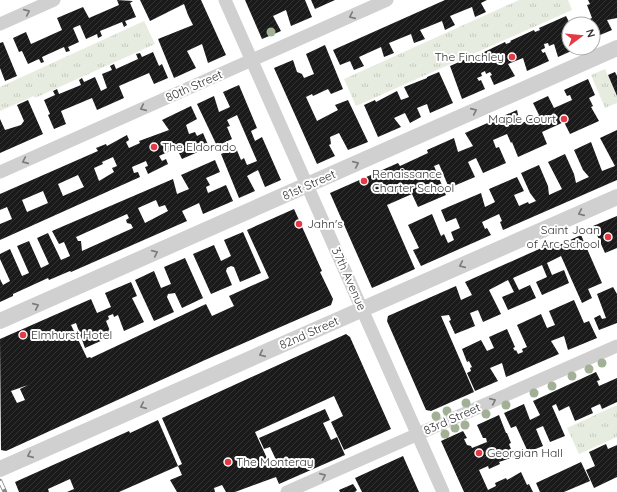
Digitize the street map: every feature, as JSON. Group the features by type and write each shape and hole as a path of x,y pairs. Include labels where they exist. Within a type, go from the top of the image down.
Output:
{"street":[{"path":"0,24 54,0"},
{"name":"37th Avenue","path":"225,0 443,492"},
{"name":"80th Street","path":"0,172 387,0"},
{"name":"81st Street","path":"0,321 617,48"},
{"name":"82nd Street","path":"0,469 617,197"},
{"name":"83rd Street","path":"287,492 617,346"}],"green space":[{"path":"519,0 568,0 572,10 356,106 344,79"},
{"path":"144,21 155,44 35,98 34,96 0,111 0,87"},
{"path":"605,69 617,97 617,103 605,108 591,75"},
{"path":"617,405 617,437 579,454 567,428"}],"building":[{"path":"117,0 133,1 130,3 136,17 125,21 127,25 124,27 122,22 100,31 102,36 98,38 97,34 86,39 80,25 73,28 79,42 68,47 70,51 66,52 64,47 42,57 44,62 41,63 39,59 28,64 22,51 19,52 13,38 26,32 31,44 62,30 57,18 83,7 89,18 119,5"},
{"path":"140,0 201,0 226,55 208,63 202,44 187,51 196,68 174,78 158,39 193,25 184,4 150,21"},
{"path":"245,0 305,0 312,17 291,26 286,10 273,16 281,31 262,39"},
{"path":"311,0 335,0 315,9"},
{"path":"445,0 487,0 481,3 486,12 475,17 472,7 450,16 455,25 445,30 442,21 420,30 425,39 414,43 411,34 389,43 394,53 384,57 381,47 359,57 364,66 354,70 350,61 340,65 333,50"},
{"path":"588,0 617,0 617,18 607,20 612,30 601,35 601,16 591,16 587,5 590,4"},
{"name":"The Finchley","path":"561,18 561,56 558,57 554,44 549,46 548,43 544,44 545,48 541,50 543,53 545,52 549,61 527,71 523,58 508,64 515,76 494,85 490,76 492,75 490,72 486,74 485,71 481,73 482,76 477,78 479,81 481,80 485,89 462,99 450,66 475,55 476,58 482,55 482,53 505,42 506,44 534,30 535,32 540,30 539,28"},
{"path":"3,42 17,76 5,81 0,68 0,43"},
{"path":"325,45 343,89 331,94 328,89 313,96 312,94 306,97 317,121 338,110 335,105 348,100 368,142 348,150 339,133 330,137 331,144 329,145 335,156 317,164 274,68 293,60 297,72 302,74 304,78 314,74 306,54"},
{"path":"153,52 159,66 162,64 168,78 154,84 149,73 119,86 124,98 97,110 92,98 61,111 66,124 54,129 44,100 55,95 53,91 57,89 59,94 81,85 79,80 82,78 84,82 95,77 101,91 107,88 102,74 112,70 110,66 114,64 116,69 138,59 136,54 140,53 142,57"},
{"path":"439,72 453,103 430,113 427,104 417,108 421,117 410,123 405,113 394,118 401,127 378,137 364,105 375,100 376,102 397,91 401,100 409,97 404,87"},
{"path":"615,72 617,76 617,96 608,75"},
{"path":"588,79 595,95 589,98 593,106 591,107 599,121 570,134 564,122 542,132 547,144 518,157 507,134 493,140 496,148 499,147 506,163 483,173 476,158 468,162 475,177 449,188 439,164 434,166 446,195 418,207 412,194 387,205 415,269 372,288 330,193 398,163 400,166 428,153 427,150 454,138 458,152 473,146 465,133 517,110 520,124 539,115 533,103 548,96 554,108 572,100 570,95 567,96 564,90"},
{"path":"239,85 257,128 251,131 255,141 262,137 281,180 265,187 258,170 247,176 255,191 239,198 221,154 236,148 241,160 244,158 247,165 257,161 237,115 227,120 230,126 227,127 232,139 217,146 197,104 214,96 219,112 230,107 223,92"},
{"path":"28,100 43,134 0,153 0,119 5,130 21,125 24,121 17,105"},
{"path":"191,106 197,119 186,125 189,134 195,132 197,136 203,133 209,147 182,159 179,153 184,151 181,146 159,156 162,161 166,159 168,164 148,174 145,167 148,166 146,161 132,167 134,173 138,172 140,177 0,240 0,224 12,219 7,207 0,210 0,194 98,151 96,148 106,144 107,146 127,135 129,140 126,142 129,148 140,143 139,141 169,130 162,120","holes":["113,157 117,166 112,168 114,172 99,181 94,168","78,175 84,187 63,196 58,184","43,191 48,203 27,212 22,200"]},
{"path":"617,130 617,180 503,230 500,222 502,221 499,214 482,222 485,229 487,228 491,235 421,266 413,250 419,248 408,225 432,214 441,236 444,234 448,243 454,240 451,232 460,228 456,218 446,222 441,210 481,193 485,207 495,202 489,189 517,177 524,191 514,195 519,206 528,202 529,204 536,201 530,193 521,173 539,165 548,186 549,195 562,189 548,162 565,154 574,174 576,183 589,177 583,170 574,150 591,142 602,171 615,166 600,138"},
{"path":"215,160 220,172 206,178 210,185 206,187 208,193 226,185 233,201 203,214 199,203 182,211 187,221 71,272 70,271 49,280 48,278 13,294 13,296 0,302 0,279 3,285 10,281 0,259 0,254 10,249 22,276 29,273 17,246 29,241 41,268 49,264 37,238 48,233 61,260 70,256 64,242 59,244 52,231 173,179 177,194 189,189 181,175","holes":["156,200 159,207 165,205 168,211 145,223 138,208","127,214 129,218 126,220 127,223 131,224 133,228 82,251 81,241 78,241 76,237"]},
{"path":"294,209 333,299 331,305 205,360 6,451 1,450 0,339 91,299 97,313 111,307 105,293 131,282 137,296 132,298 144,322 124,331 118,315 114,317 113,314 108,316 109,319 106,321 112,336 85,348 76,323 71,325 87,358 91,358 206,304 212,316 234,306 229,296 269,278 247,230","holes":["28,385 20,389 25,400 17,403 11,391"]},
{"name":"Saint Joan of Arc School","path":"617,216 617,248 605,253 593,226"},
{"path":"243,232 261,273 240,282 234,267 231,266 227,268 226,271 232,285 211,294 193,254 214,245 221,261 231,256 224,240"},
{"path":"581,235 602,283 588,289 592,298 582,303 561,256 547,263 552,275 564,270 569,283 542,295 536,282 547,277 542,265 513,278 519,290 530,285 536,298 508,310 502,297 514,292 508,280 489,290 501,314 483,322 478,310 470,313 475,326 455,334 449,321 451,320 449,315 441,316 474,392 431,411 426,410 387,321 388,316 456,286 461,300 472,295 465,282 555,242 557,246"},
{"path":"185,258 203,298 182,308 175,293 168,294 167,297 174,312 154,321 135,280 154,271 161,288 171,284 164,267"},
{"path":"613,287 617,294 617,323 599,330 594,318 600,315 602,319 606,318 597,294"},
{"path":"574,300 584,323 589,321 597,338 568,350 564,336 551,341 559,354 506,377 502,363 490,368 498,381 475,391 467,373 471,371 470,368 472,367 469,361 467,362 462,349 481,340 487,351 494,348 489,337 507,329 515,347 513,348 515,351 516,350 518,354 523,352 522,349 527,347 517,325 541,314 547,328 555,325 549,311"},
{"path":"346,334 350,337 391,429 344,450 331,422 343,416 334,396 255,432 271,467 278,464 270,447 264,449 259,438 325,409 330,420 323,423 331,440 337,437 345,455 279,484 276,477 235,492 226,492 222,485 214,488 215,492 177,492 170,480 182,475 178,466 182,464 162,418"},
{"path":"596,372 600,380 597,381 599,386 617,378 617,402 602,409 600,404 591,408 593,413 575,421 569,406 559,411 556,404 552,406 565,436 550,442 543,426 536,429 543,446 528,452 516,426 511,428 504,413 524,404 530,420 540,415 533,401"},
{"name":"Georgian Hall","path":"499,415 511,443 509,444 514,457 499,462 500,464 489,469 488,466 479,470 488,490 496,486 495,483 506,478 507,480 521,472 527,485 529,484 533,492 464,492 441,441 463,431 467,438 464,439 467,445 471,446 472,448 487,442 486,438 483,438 477,425"},
{"path":"158,420 178,466 119,492 67,492 74,489 70,479 48,489 49,492 19,492 15,482 129,431 130,433"},
{"path":"606,444 608,449 617,445 617,477 594,488 586,470 595,466 589,452"},
{"path":"403,456 419,492 362,492 355,478"},
{"path":"581,462 590,481 564,492 540,492 536,483"},
{"path":"353,484 357,490 355,492 340,492 339,490"}],"railway":[{"path":"0,481 5,492"}],"place":[{"name":"The Finchley","path":"512,57"},
{"name":"Maple Court","path":"564,119"},
{"name":"The Eldorado","path":"154,147"},
{"name":"Renaissance Charter School","path":"364,181"},
{"name":"Jahn's","path":"299,224"},
{"name":"Saint Joan of Arc School","path":"608,237"},
{"name":"Elmhurst Hotel","path":"23,335"},
{"name":"Georgian Hall","path":"479,453"},
{"name":"The Monteray","path":"228,462"}]}
